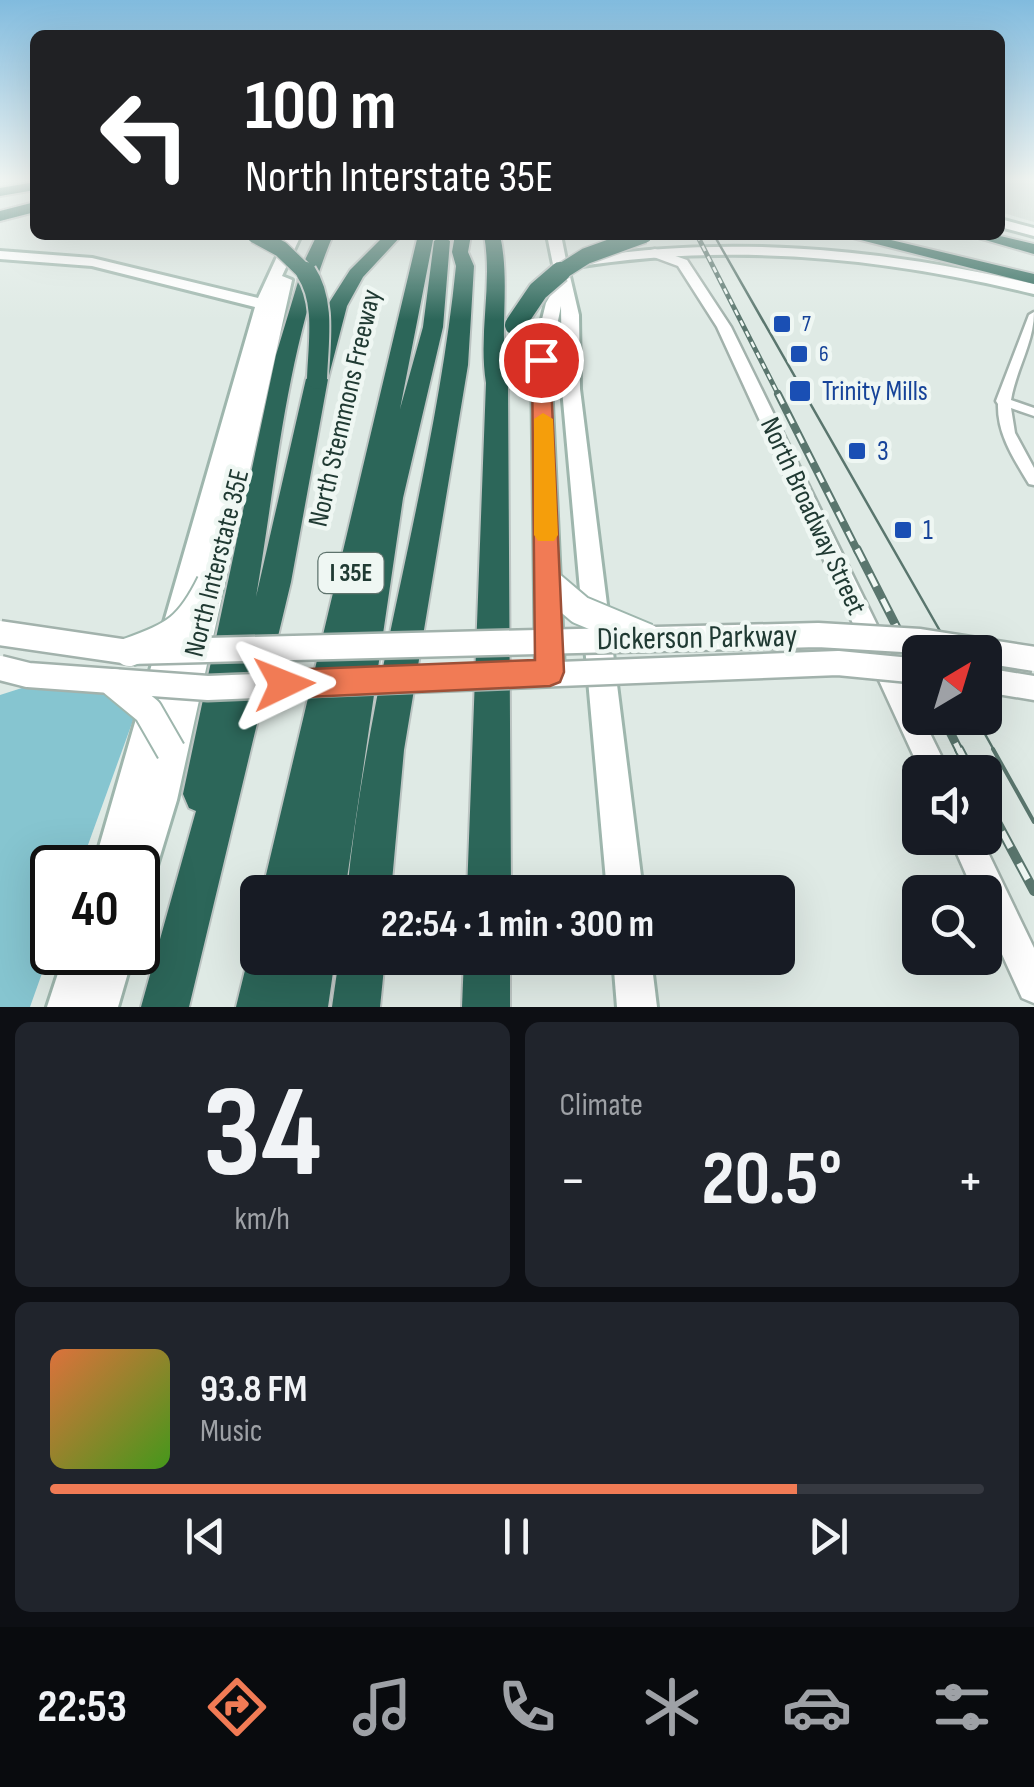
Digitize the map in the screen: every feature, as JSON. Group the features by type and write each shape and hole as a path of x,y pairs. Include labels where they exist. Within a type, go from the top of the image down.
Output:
{"highway":[{"path":"1005,227 1034,235"},
{"path":"263,240 293,260 320,296 317,379"},
{"path":"163,1007 287,355 312,262 323,240"},
{"path":"163,1007 276,582 317,379 337,306 367,259 388,240"},
{"path":"493,240 497,270 492,364 497,383"},
{"path":"489,875 497,383 508,341 524,308 536,294 574,262 631,240"},
{"path":"870,240 1034,279"},
{"path":"934,240 1034,264"},
{"path":"997,240 1034,249"},
{"path":"326,875 389,498 452,247"},
{"name":"North Stemmons Freeway","path":"288,875 452,247"},
{"name":"I 35E","path":"371,875 386,750 457,366 452,247"},
{"path":"260,1007 267,975"},
{"path":"304,1007 309,975"},
{"path":"356,1007 360,975"},
{"path":"486,1007 487,975"}],"main road":[{"name":"North Interstate 35E","path":"117,845 148,744 171,643 290,241"},
{"path":"554,241 571,316 571,389 623,875"},
{"path":"560,265 655,252 689,256 778,250 941,269 1034,289"},
{"path":"0,255 92,262 271,306"},
{"path":"550,672 541,360 554,303 564,284"},
{"name":"North Interstate 35E","path":"148,845 215,571 271,306"},
{"path":"129,652 167,638 193,622 215,571"},
{"path":"547,582 564,602 592,618 647,638"},
{"path":"114,683 148,711 171,751"},
{"path":"67,1007 77,975"},
{"path":"98,1007 108,975"},
{"path":"634,975 637,1007"}],"street":[{"name":"North Broadway Street","path":"689,256 927,755"},
{"path":"1034,316 1002,401 1006,432 1034,480"},
{"path":"1002,401 1034,412"},
{"name":"Dickerson Parkway","path":"0,633 129,652 836,636 920,641 1034,660"},
{"name":"Dickerson Parkway","path":"0,668 28,675 186,686 838,664 902,669"},
{"path":"1002,683 1034,688"},
{"path":"974,855 1034,986"}],"water":[{"path":"50,679 144,690 88,845 30,845 30,975 41,975 30,1007 0,1007 0,695"}],"tram line":[{"path":"717,240 942,635"},
{"path":"986,735 995,752"},
{"path":"993,749 1034,822"}],"railway":[{"path":"700,240 779,396"},
{"path":"778,394 858,552"},
{"path":"857,549 902,638"},
{"path":"952,735 960,752"},
{"path":"959,749 962,755"},
{"path":"1002,832 1034,891"}],"slow traffic":[{"path":"543,419 546,535"}],"place":[{"name":"7","path":"782,324"},
{"name":"6","path":"799,354"},
{"name":"Trinity Mills","path":"800,391"},
{"name":"3","path":"857,451"},
{"name":"1","path":"903,530"}],"route":[{"path":"284,684 550,672 541,360"}]}
